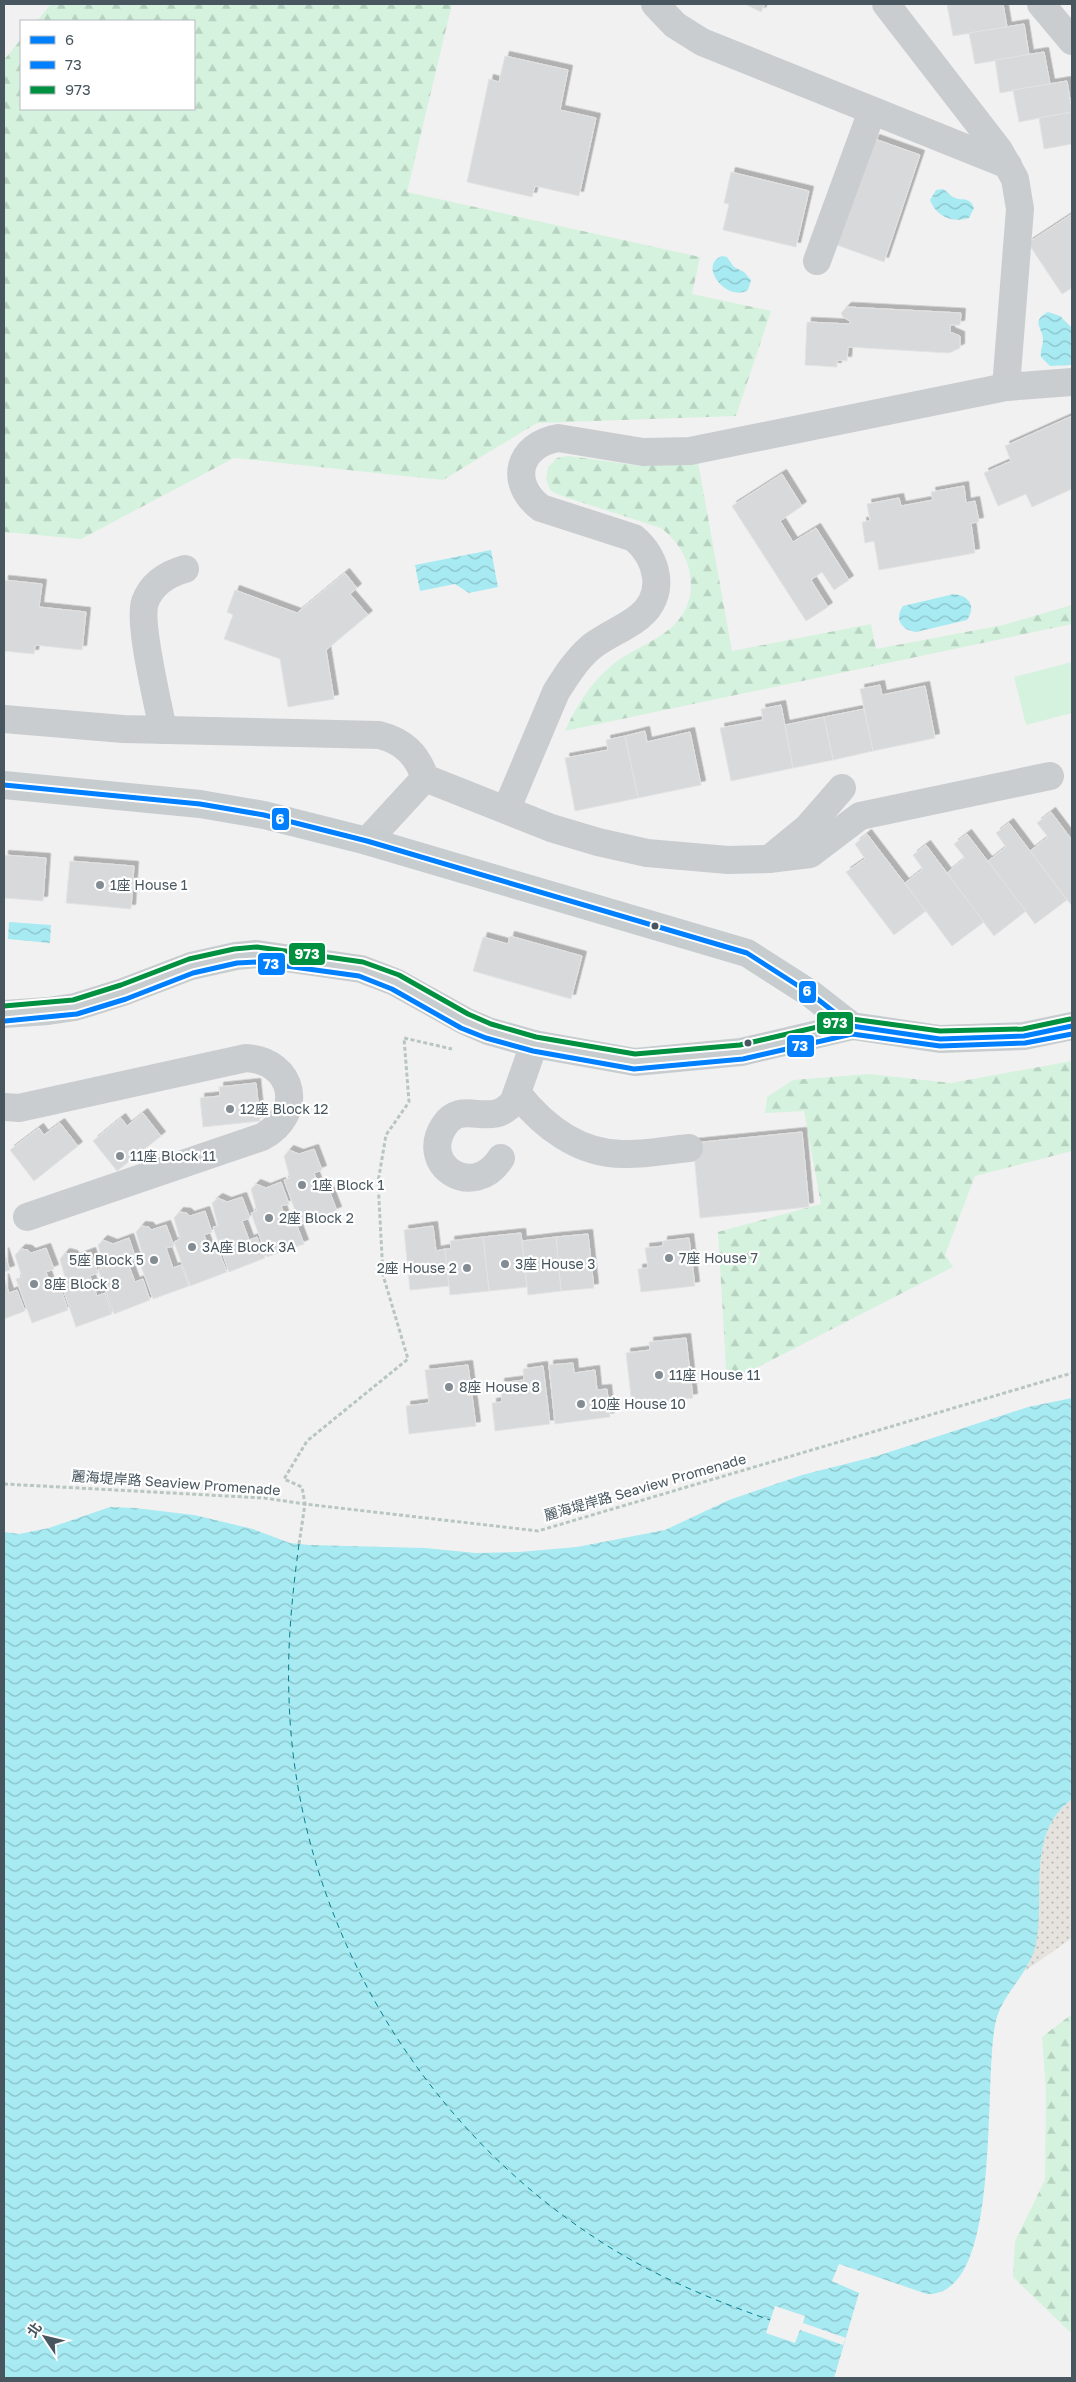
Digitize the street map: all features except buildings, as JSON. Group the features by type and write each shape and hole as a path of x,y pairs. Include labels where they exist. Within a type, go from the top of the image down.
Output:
{"main road":[{"path":"4,785 149,798 264,814 367,842 747,953 811,994 852,1026"},
{"path":"4,1014 48,1011 75,1006 123,992 191,966 236,956 257,954 347,966 376,973 465,1021 488,1031 534,1044 635,1062 741,1052 852,1026 940,1039 1024,1036 1072,1026"}],"street":[{"path":"655,4 675,25 702,42 872,111 1003,158"},
{"path":"1041,4 1072,41"},
{"path":"896,7 1003,158 1015,179 1020,209 1006,387"},
{"path":"817,261 872,111"},
{"path":"507,808 556,692 564,678 574,664 590,648 640,616 654,596 656,584 656,571 652,558 634,538 540,508 531,500 524,490 521,478 522,466 534,446 545,440 558,438 643,452 690,451 1006,387 1072,382"},
{"path":"163,730 143,614 151,590 160,580 184,569"},
{"path":"4,719 123,729 379,735 392,738 414,754 425,778 507,808 552,828 598,842 647,853 704,858 769,859 810,854 860,816 1050,776"},
{"path":"367,842 425,778"},
{"path":"769,859 808,826 842,788"},
{"path":"501,1158 492,1170 479,1178 459,1177 450,1172 438,1155 440,1133 445,1124 463,1113 474,1112 493,1116 502,1113 514,1101 534,1044"},
{"path":"4,1107 19,1108 246,1058 267,1062 280,1072 287,1086 288,1111 282,1122 273,1132 262,1138 27,1218"},
{"path":"517,1093 531,1111 548,1126 585,1146 623,1154 689,1148"}],"path":[{"path":"299,1544 305,1504 302,1487 284,1480 307,1441 408,1359 383,1275 378,1182 386,1135 409,1102 404,1038 460,1050"},
{"name":"麗海堤岸路 Seaview Promenade","path":"4,1484 264,1498 538,1531 1072,1373"}],"green space":[{"path":"51,4 452,4 407,192 700,257 692,294 771,311 736,416 537,423 443,480 234,458 81,539 4,532 4,60 20,40 20,110 195,110 195,20 38,20"},
{"path":"569,456 641,466 698,462 732,651 871,624 876,649 1003,625 1072,605 1072,624 565,731 584,696 603,673 617,661 657,638 676,623 685,610 690,596 691,581 688,566 682,552 673,539 661,528 551,491 546,479 548,467 557,458"},
{"path":"1072,662 1072,713 1026,725 1014,677"},
{"path":"1072,1061 1072,1151 975,1176 945,1255 953,1267 727,1383 718,1232 821,1204 804,1111 765,1113 767,1097 793,1080 869,1074 951,1083"},
{"path":"1072,2014 1072,2334 1013,2277 1015,2241 1045,2180 1046,2091 1042,2037"}],"sand":[{"path":"1072,1799 1072,1938 1025,1971 1033,1950 1037,1928 1041,1858 1046,1836 1055,1816"}],"water":[{"path":"943,189 953,197 968,200 972,204 974,208 969,218 951,219 936,211 930,200 936,190"},
{"path":"722,256 727,257 734,267 744,272 751,280 748,290 740,293 732,291 718,281 713,267 715,261"},
{"path":"1048,312 1060,316 1072,328 1072,365 1050,366 1041,357 1043,340 1039,322"},
{"path":"491,550 498,587 469,593 455,584 420,591 415,565"},
{"path":"954,594 964,597 970,603 971,611 967,620 916,632 906,629 900,623 899,615 903,606"},
{"path":"9,922 51,925 50,943 8,939"},
{"path":"1072,1398 1072,1799 1057,1814 1048,1830 1043,1848 1040,1867 1038,1925 1033,1954 997,2017 990,2082 986,2176 980,2221 969,2259 952,2285 927,2294 839,2264 832,2281 859,2293 834,2378 4,2378 4,1532 19,1534 49,1528 110,1507 194,1515 253,1529 290,1543 309,1545 425,1548 476,1553 519,1552 577,1547 665,1530 729,1500 802,1475 877,1456 1028,1407"}],"pier":[{"path":"775,2306 805,2316 803,2323 846,2338 843,2345 800,2330 795,2343 766,2333"}],"ferry route":[{"path":"299,1544 289,1640 289,1698 296,1777 313,1853 339,1928 373,1998 415,2065 464,2126 520,2181 582,2229 650,2270 697,2292 770,2320"}],"transit line":[{"name":"6","path":"4,785 200,804 264,815 367,841 747,953 811,994 852,1026 940,1039 1024,1036 1072,1026"},
{"name":"973","path":"4,1006 73,1000 121,985 189,959 234,949 257,947 363,962 399,975 468,1014 491,1024 536,1037 635,1054 740,1045 852,1019 940,1031 1023,1029 1070,1019"},
{"name":"73","path":"5,1021 77,1014 126,999 193,973 237,963 257,962 359,976 392,989 461,1028 486,1038 533,1051 634,1069 743,1059 852,1034 940,1046 1025,1043 1072,1034"}],"place":[{"name":"1座 House 1","path":"100,885"},
{"name":"12座 Block 12","path":"230,1109"},
{"name":"11座 Block 11","path":"120,1156"},
{"name":"1座 Block 1","path":"302,1185"},
{"name":"2座 Block 2","path":"269,1218"},
{"name":"3A座 Block 3A","path":"192,1247"},
{"name":"7座 House 7","path":"669,1258"},
{"name":"5座 Block 5","path":"154,1260"},
{"name":"3座 House 3","path":"505,1264"},
{"name":"2座 House 2","path":"467,1268"},
{"name":"8座 Block 8","path":"34,1284"},
{"name":"11座 House 11","path":"659,1375"},
{"name":"8座 House 8","path":"449,1387"},
{"name":"10座 House 10","path":"581,1404"}]}
